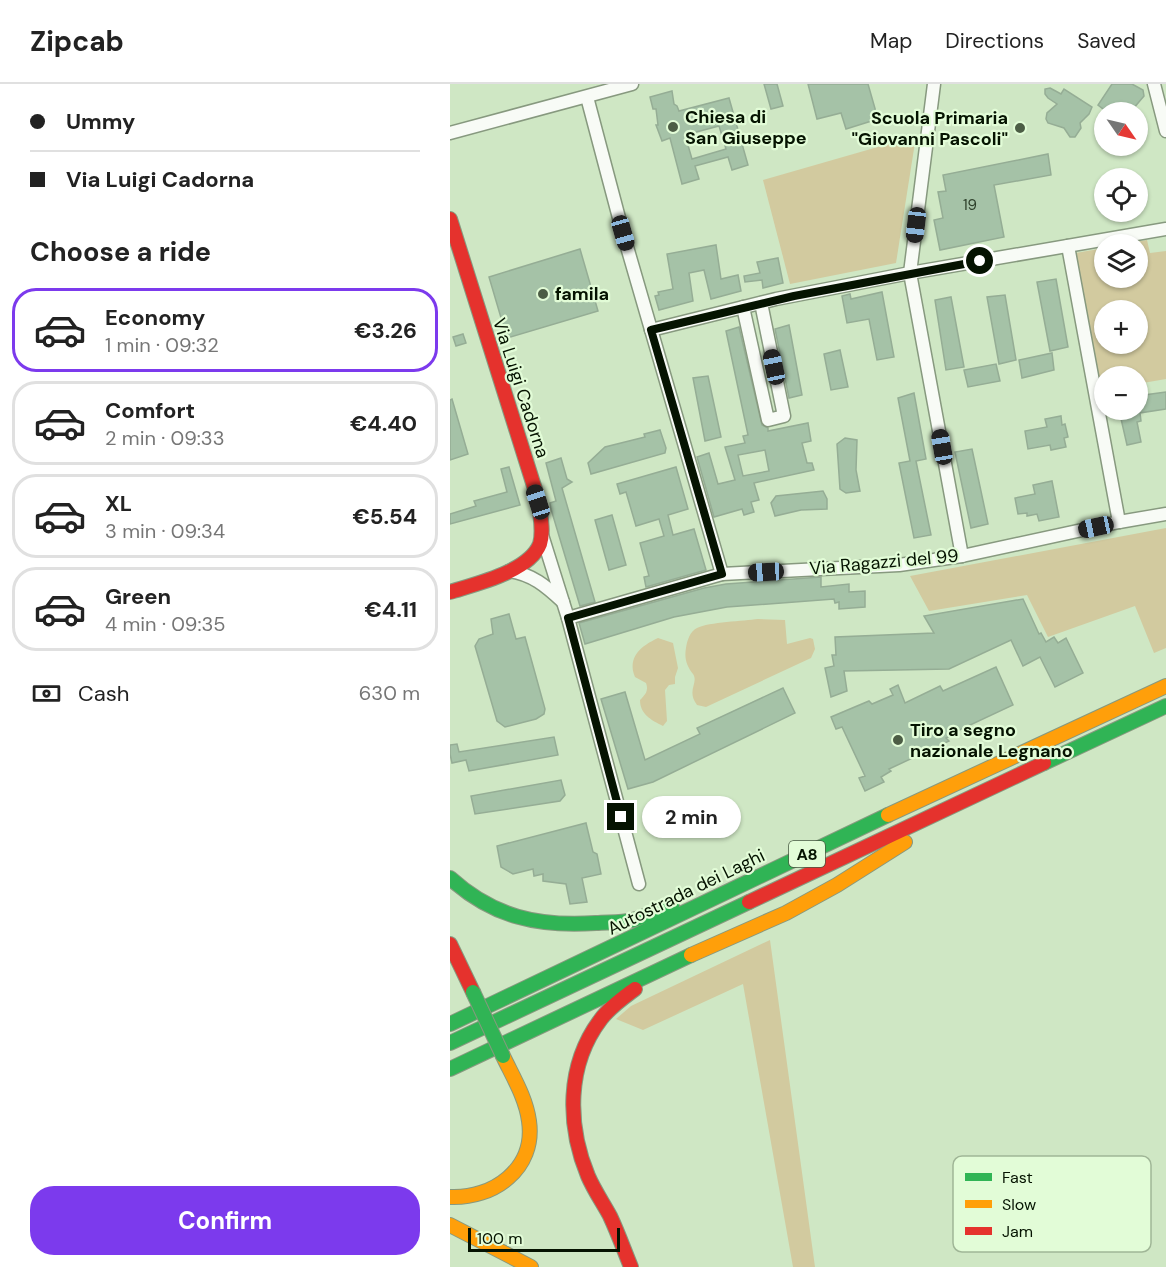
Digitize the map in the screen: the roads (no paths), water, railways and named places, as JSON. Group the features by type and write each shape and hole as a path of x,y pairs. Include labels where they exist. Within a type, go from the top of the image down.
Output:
{"main road":[{"name":"Via Luigi Cadorna","path":"450,219 538,502 542,533"},
{"path":"450,592 497,578 528,560 538,548 542,533"},
{"name":"Autostrada dei Laghi","path":"450,1024 754,878 1166,686"},
{"name":"Autostrada dei Laghi","path":"450,1043 1166,706"},
{"path":"450,1069 663,967 786,913 837,885 897,846 954,818 1058,756"},
{"path":"450,878 474,898 516,918 540,924 575,926 630,920 754,878"},
{"path":"631,1267 610,1217 588,1177 575,1139 573,1092 578,1064 600,1020 617,1003 640,985 712,950 731,938"},
{"path":"450,944 526,1106 531,1127 530,1142 524,1158 513,1175 486,1193 465,1198 450,1197"},
{"path":"450,1225 531,1267"}],"street":[{"path":"450,133 632,84"},
{"path":"934,84 910,273 962,556"},
{"path":"1154,84 1166,132"},
{"path":"587,97 651,330 722,574"},
{"path":"651,330 761,303 910,273 1166,229"},
{"path":"1068,246 1119,522"},
{"path":"743,307 768,420 784,416 761,303"},
{"name":"Via Ragazzi del 99","path":"568,618 722,574 899,565 962,556 1166,514"},
{"name":"Via Luigi Cadorna","path":"542,533 564,603 639,884"},
{"path":"508,571 534,578 564,603"}],"place":[{"name":"Chiesa di San Giuseppe","path":"673,127"},
{"name":"Scuola Primaria \"Giovanni Pascoli\"","path":"1020,128"},
{"name":"famila","path":"543,294"},
{"name":"Tiro a segno nazionale Legnano","path":"898,740"}]}
